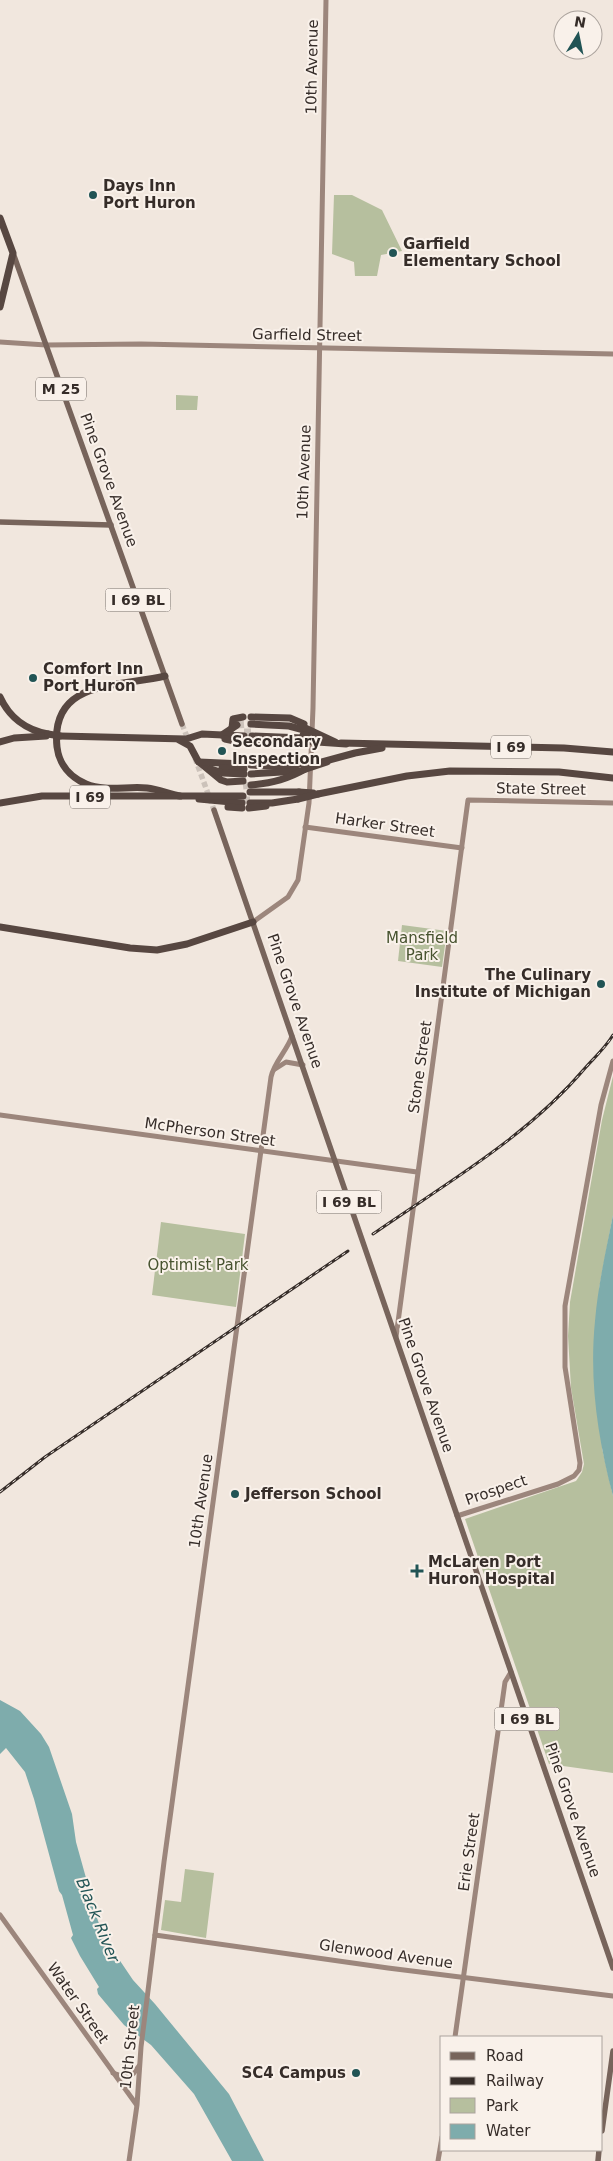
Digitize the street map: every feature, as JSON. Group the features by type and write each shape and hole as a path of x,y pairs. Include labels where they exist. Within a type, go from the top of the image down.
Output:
{"highway":[{"name":"Pine Grove Avenue","path":"0,218 13,253"},
{"path":"0,306 13,253"},
{"path":"165,676 93,688 75,698 66,706 57,723 58,754 71,775 93,786 149,788 218,805 247,787 281,802 298,796 329,793"},
{"path":"0,697 6,708 19,722 48,735"},
{"name":"I 69","path":"0,742 23,737 48,735 188,738 202,734 211,735 241,731 290,718 303,734"},
{"name":"I 69","path":"241,731 303,734 343,744 571,748 613,752"},
{"name":"I 69","path":"241,731 303,734 323,739"},
{"name":"I 69","path":"174,738 190,746 201,764 221,780 247,787 298,796 329,793 407,776 450,771 486,770 574,773 613,778"},
{"name":"I 69","path":"201,764 247,787 302,768 355,753 410,745"},
{"name":"I 69","path":"247,787 288,767 302,768"},
{"name":"I 69","path":"0,803 42,796 187,796 278,782 302,768"},
{"path":"0,927 130,948 157,950 187,944 253,922"}],"main road":[{"name":"Pine Grove Avenue","path":"13,253 182,724"},
{"path":"0,522 111,525"},
{"name":"Pine Grove Avenue","path":"214,810 613,1968"},
{"path":"603,2124 613,2051"}],"street":[{"name":"10th Avenue","path":"253,922 285,899 293,890 299,875 310,787 326,0"},
{"name":"Garfield Street","path":"0,342 46,345 141,344 613,354"},
{"name":"State Street","path":"468,800 613,803"},
{"name":"Stone Street","path":"396,1338 468,800"},
{"name":"Harker Street","path":"305,827 462,848"},
{"name":"10th Avenue","path":"155,1934 260,1151 273,1071 287,1049 292,1036"},
{"name":"Prospect","path":"457,1516 570,1479 579,1470 580,1457 569,1403 565,1367 565,1306 601,1105 613,1061"},
{"path":"273,1071 286,1062 303,1066"},
{"name":"McPherson Street","path":"0,1115 418,1172"},
{"name":"Erie Street","path":"455,2036 505,1682 511,1672"},
{"name":"Water Street","path":"0,1915 112,2073 137,2105"},
{"name":"Glenwood Avenue","path":"155,1934 388,1968 613,1996"},
{"name":"10th Street","path":"129,2161 137,2105 141,2046 155,1934"},
{"path":"112,2073 125,2077 133,2074 139,2065"}],"green space":[{"path":"334,195 352,195 382,210 402,251 381,255 377,276 355,276 354,262 332,254"},
{"path":"176,395 198,396 197,410 176,410"},
{"name":"Mansfield Park","path":"402,925 447,931 442,967 398,961"},
{"path":"613,1076 613,1215 599,1289 602,1448 613,1496 613,1773 549,1764 465,1519 576,1481 582,1472 584,1464 571,1388 568,1336 570,1302 602,1120"},
{"name":"Optimist Park","path":"161,1222 245,1234 236,1307 152,1295"},
{"path":"185,1869 214,1873 206,1938 161,1930 165,1900 181,1902"}],"water":[{"path":"613,1215 613,1496 596,1410 593,1343 602,1268"},
{"path":"0,1700 20,1711 41,1734 49,1747 72,1814 76,1842 98,1921 110,1946 133,1980 229,2094 264,2161 232,2161 194,2094 151,2045 124,2025 98,1994 97,1989 99,1987 71,1938 73,1935 62,1895 59,1891 25,1772 6,1748 0,1754"}],"tunnel":[{"path":"182,724 189,742"},
{"path":"237,725 251,724"},
{"path":"244,732 252,732"},
{"path":"244,739 252,739"},
{"path":"195,758 214,810"},
{"path":"243,786 251,785"},
{"path":"243,800 250,800"}],"railway":[{"path":"373,1234 458,1177 512,1137 563,1092 604,1048 613,1035"},
{"path":"0,1492 45,1457 348,1251"}],"place":[{"name":"Days Inn Port Huron","path":"93,195"},
{"name":"Garfield Elementary School","path":"393,253"},
{"name":"Comfort Inn Port Huron","path":"33,678"},
{"name":"Secondary Inspection","path":"222,751"},
{"name":"The Culinary Institute of Michigan","path":"601,984"},
{"name":"Jefferson School","path":"235,1494"},
{"name":"McLaren Port Huron Hospital","path":"417,1571"},
{"name":"SC4 Campus","path":"356,2073"}],"water label":[{"name":"Black River","path":"98,1920"}]}
